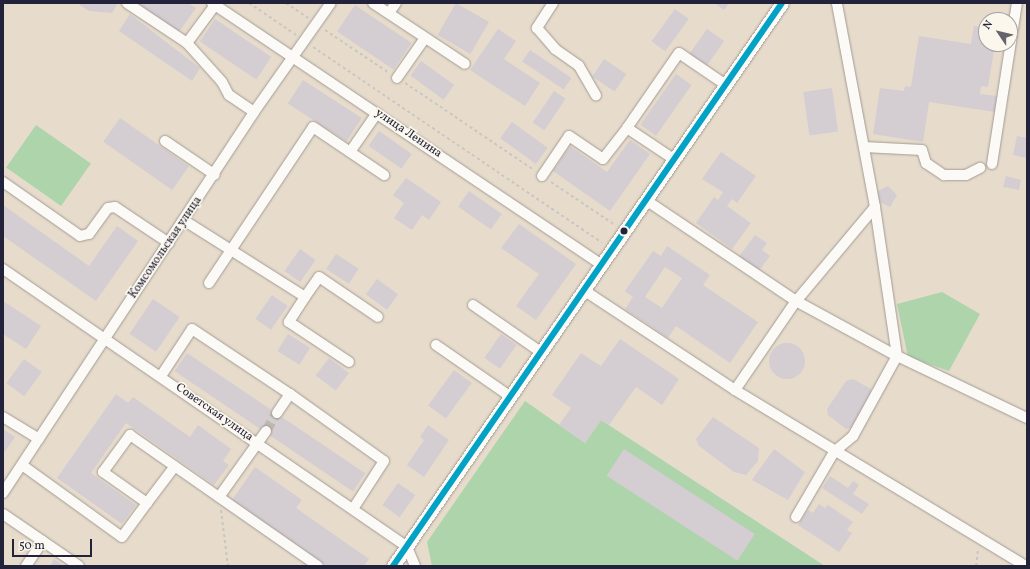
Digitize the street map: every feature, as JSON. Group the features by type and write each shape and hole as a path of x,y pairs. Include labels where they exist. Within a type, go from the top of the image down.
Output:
{"main road":[{"path":"393,566 626,233 782,3"}],"street":[{"path":"128,3 187,43 222,82 229,95 254,112"},
{"name":"Комсомольская улица","path":"3,494 185,221 254,112 331,3"},
{"path":"374,3 465,64"},
{"path":"389,14 396,3"},
{"path":"553,3 537,28 555,49 579,66 596,95"},
{"path":"796,517 834,452 853,436 897,356 875,207 837,3"},
{"path":"992,164 1017,3"},
{"path":"187,43 214,4"},
{"name":"улица Ленина","path":"214,4 603,266"},
{"path":"397,78 425,38"},
{"path":"542,176 569,136 603,159 627,128 679,53 726,85"},
{"path":"350,152 377,113"},
{"path":"209,283 313,127 384,176"},
{"path":"627,128 675,160"},
{"path":"165,142 215,175"},
{"path":"864,147 922,150 926,163 944,175 966,175 980,168"},
{"path":"3,182 83,237 89,234 108,208 115,207 169,243"},
{"path":"647,201 796,301 897,356 1027,418"},
{"path":"736,390 796,301 875,207"},
{"path":"185,221 305,297"},
{"name":"Советская улица","path":"3,269 106,338 407,546"},
{"path":"349,362 289,322 305,297 319,277 378,317"},
{"path":"585,291 834,452 1026,566"},
{"path":"473,306 542,353"},
{"path":"161,376 192,329 290,394 384,461 353,509"},
{"path":"436,345 511,397"},
{"path":"277,413 290,394"},
{"path":"3,417 39,439"},
{"path":"219,497 266,431"},
{"path":"147,503 104,472 130,435 318,566"},
{"path":"22,465 122,537 175,466"},
{"path":"3,514 79,566"},
{"path":"26,566 43,541"},
{"path":"407,546 415,566"}],"path":[{"path":"249,3 613,250"},
{"path":"286,3 626,233"},
{"path":"219,497 228,566"},
{"path":"976,566 980,538"}],"green space":[{"path":"36,125 91,163 61,206 6,168"},
{"path":"942,292 980,314 949,371 908,357 897,304"},
{"path":"525,401 585,443 601,420 825,566 432,566 427,542"}],"building":[{"path":"77,3 118,3 112,13 89,11"},
{"path":"137,3 188,3 196,8 179,32"},
{"path":"456,3 489,22 470,54 438,35"},
{"path":"714,3 729,3 724,10"},
{"path":"355,5 411,43 393,70 337,32"},
{"path":"675,9 689,19 665,51 651,41"},
{"path":"130,14 200,68 192,81 119,31"},
{"path":"215,19 271,57 256,79 200,41"},
{"path":"974,26 978,27 978,52 994,52 988,87 981,86 980,94 997,96 995,112 929,102 923,142 873,134 880,88 904,91 905,86 911,87 919,36 971,44"},
{"path":"498,29 516,41 504,59 540,83 525,106 470,70"},
{"path":"707,29 724,41 707,66 690,54"},
{"path":"530,50 571,78 564,90 522,62"},
{"path":"604,59 626,74 615,92 592,76"},
{"path":"421,61 454,85 444,100 410,76"},
{"path":"676,74 692,85 656,136 640,125"},
{"path":"303,80 362,118 346,142 288,103"},
{"path":"832,88 838,132 809,136 803,92"},
{"path":"554,91 566,99 544,130 533,123"},
{"path":"120,118 189,166 172,190 103,142"},
{"path":"512,122 548,148 536,164 500,138"},
{"path":"379,131 412,154 401,169 369,146"},
{"path":"1017,136 1027,138 1027,158 1013,155"},
{"path":"630,140 650,154 610,211 553,171 570,146 607,172"},
{"path":"721,152 756,176 737,203 732,199 727,206 751,223 732,249 696,223 714,197 718,200 723,192 702,179"},
{"path":"1006,176 1021,180 1019,190 1003,187"},
{"path":"406,178 441,202 429,220 422,215 412,230 394,218 404,203 393,195"},
{"path":"888,186 897,195 890,207 878,201 876,192"},
{"path":"469,191 502,214 491,230 458,207"},
{"path":"3,205 89,266 117,226 138,241 96,301 3,236"},
{"path":"519,224 576,264 536,320 516,306 539,274 501,248"},
{"path":"755,235 767,243 762,250 770,256 758,272 738,258"},
{"path":"667,246 710,275 703,285 758,322 730,363 676,326 668,338 625,309 633,297 625,291 653,251 661,256","holes":["665,267 682,278 662,308 645,297"]},
{"path":"300,249 316,260 300,282 285,271"},
{"path":"336,254 359,269 349,284 326,269"},
{"path":"377,279 398,294 387,310 366,294"},
{"path":"272,295 288,306 271,330 255,319"},
{"path":"153,299 180,317 156,352 130,334"},
{"path":"3,301 41,326 26,349 3,334"},
{"path":"288,334 310,348 299,365 277,351"},
{"path":"501,334 517,345 500,369 484,358"},
{"path":"620,339 679,379 662,405 636,387 609,425 601,420 585,443 559,425 571,408 552,395 581,353 601,366"},
{"path":"791,343 800,348 804,354 804,368 800,374 791,379 783,379 774,374 770,368 769,357 774,348 780,344"},
{"path":"187,353 365,473 353,491 175,371"},
{"path":"329,358 349,373 336,391 316,376"},
{"path":"24,359 42,372 24,396 6,383"},
{"path":"454,370 472,383 446,419 428,406"},
{"path":"853,379 871,389 872,399 853,427 846,429 828,415 827,409 846,381"},
{"path":"116,394 128,403 133,397 190,437 198,425 231,449 223,461 229,465 214,485 126,423 91,473 136,505 122,524 57,478"},
{"path":"713,417 759,448 758,461 746,475 734,472 699,446 696,439"},
{"path":"428,425 449,440 424,477 407,465 424,440 420,437"},
{"path":"3,429 15,437 3,454"},
{"path":"624,449 755,534 737,561 607,476"},
{"path":"774,449 805,472 788,500 752,480"},
{"path":"255,467 302,500 296,508 369,559 364,566 327,566 232,500"},
{"path":"830,476 848,488 853,481 859,485 853,494 869,504 862,514 822,488"},
{"path":"398,483 415,495 400,517 383,505"},
{"path":"819,504 825,508 828,505 853,522 847,530 852,533 839,552 798,525 808,510 813,513"},
{"path":"54,559 64,566 50,566"}],"tunnel":[{"path":"266,431 277,413"}],"transit line":[{"path":"393,566 782,3"}]}
